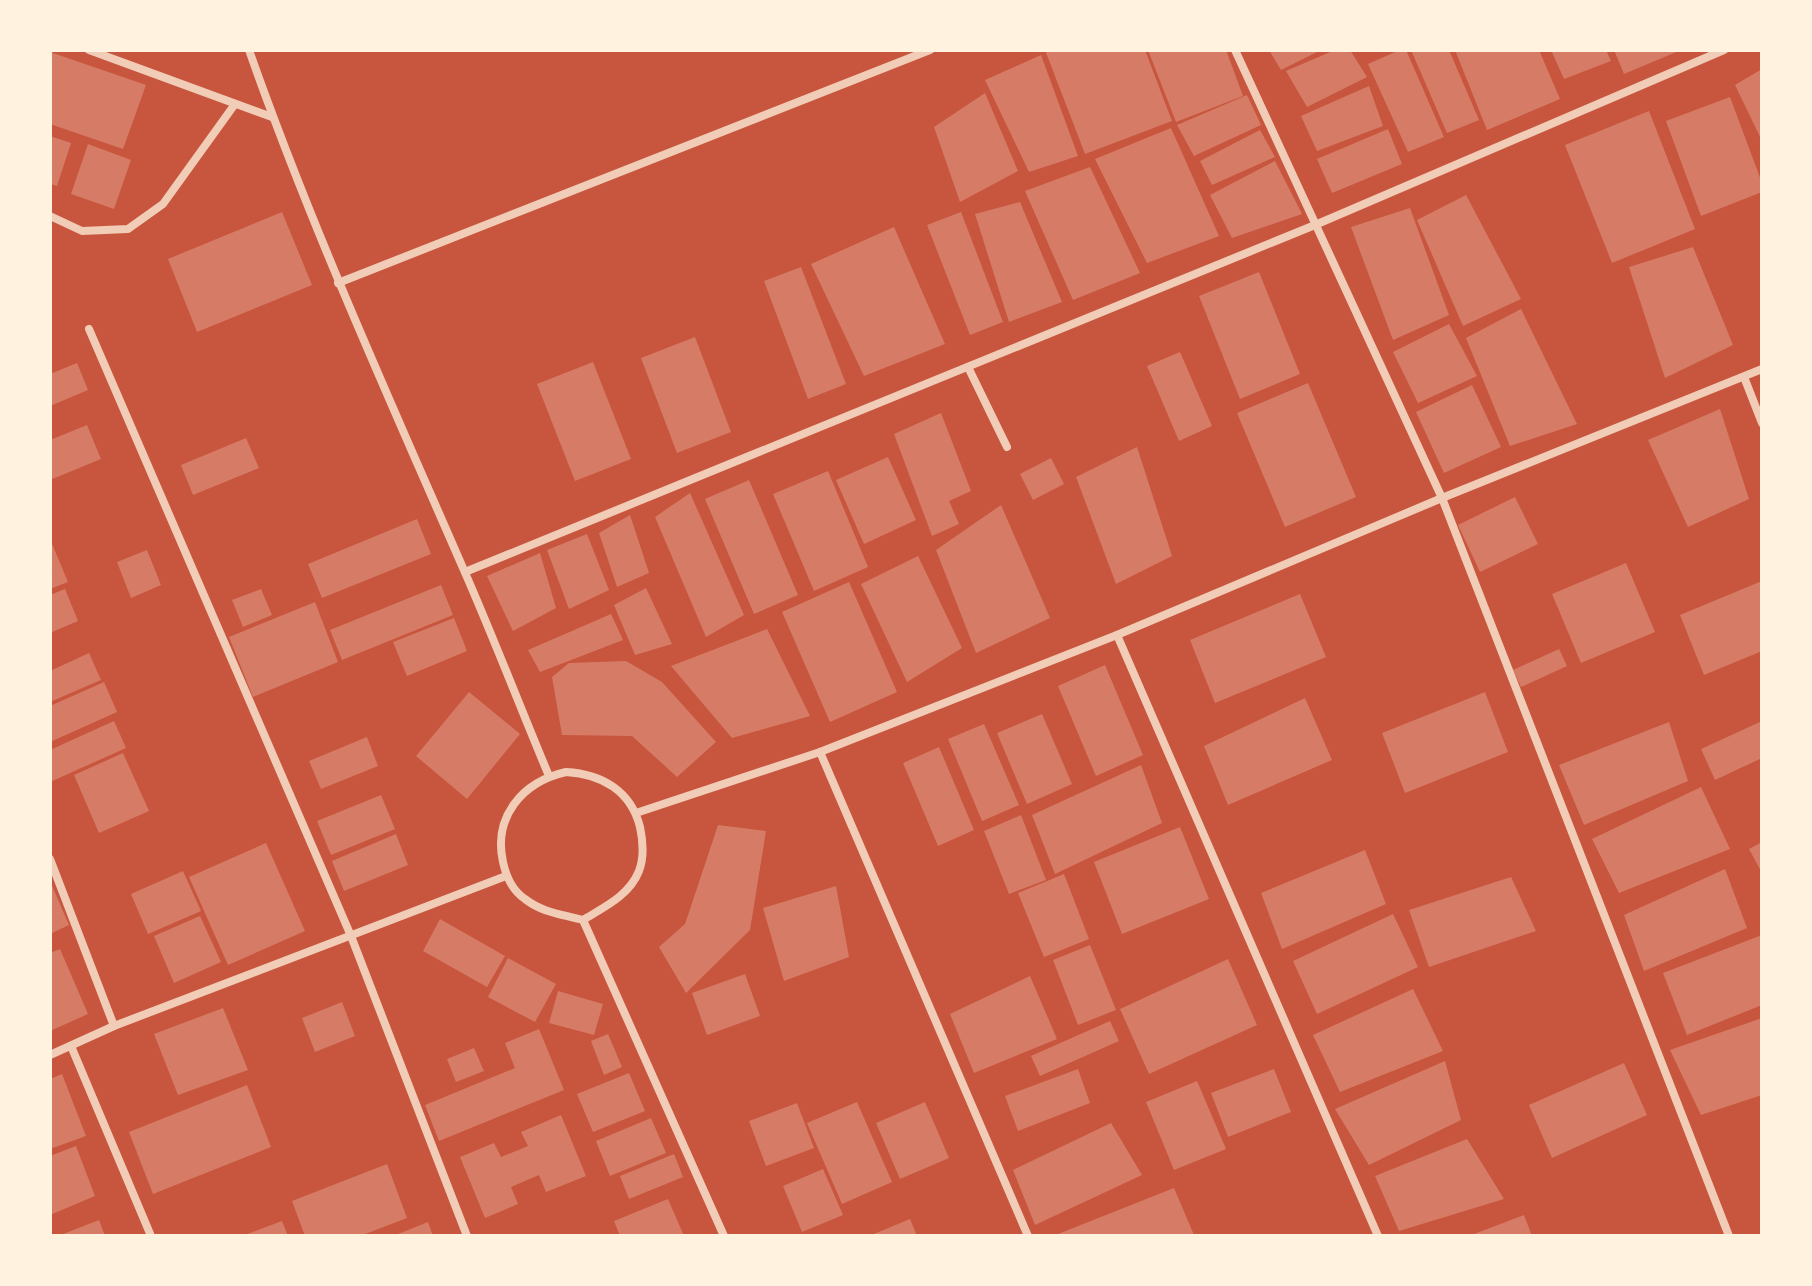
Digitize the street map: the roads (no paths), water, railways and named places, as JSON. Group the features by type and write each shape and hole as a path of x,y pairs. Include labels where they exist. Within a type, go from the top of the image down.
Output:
{"street":[{"path":"89,50 272,117"},
{"path":"249,50 272,117 338,283 465,572 549,776"},
{"path":"338,283 930,50"},
{"path":"1235,50 1442,498 1729,1236"},
{"path":"465,572 1315,225 1724,50"},
{"path":"50,216 82,231 128,229 163,204 235,104"},
{"path":"89,329 351,936 467,1236"},
{"path":"968,367 1007,447"},
{"path":"636,813 820,752 1117,635 1442,498 1762,369"},
{"path":"1744,377 1762,423"},
{"path":"1117,635 1378,1236"},
{"path":"820,752 1028,1236"},
{"path":"574,773 599,778 615,786 636,813 643,842 639,871 623,895 583,920 545,912 522,898 506,876 499,846 505,816 523,791 549,776 574,773"},
{"path":"50,859 114,1026"},
{"path":"50,1055 114,1026 506,876"},
{"path":"583,920 724,1236"},
{"path":"71,1046 151,1236"}]}
